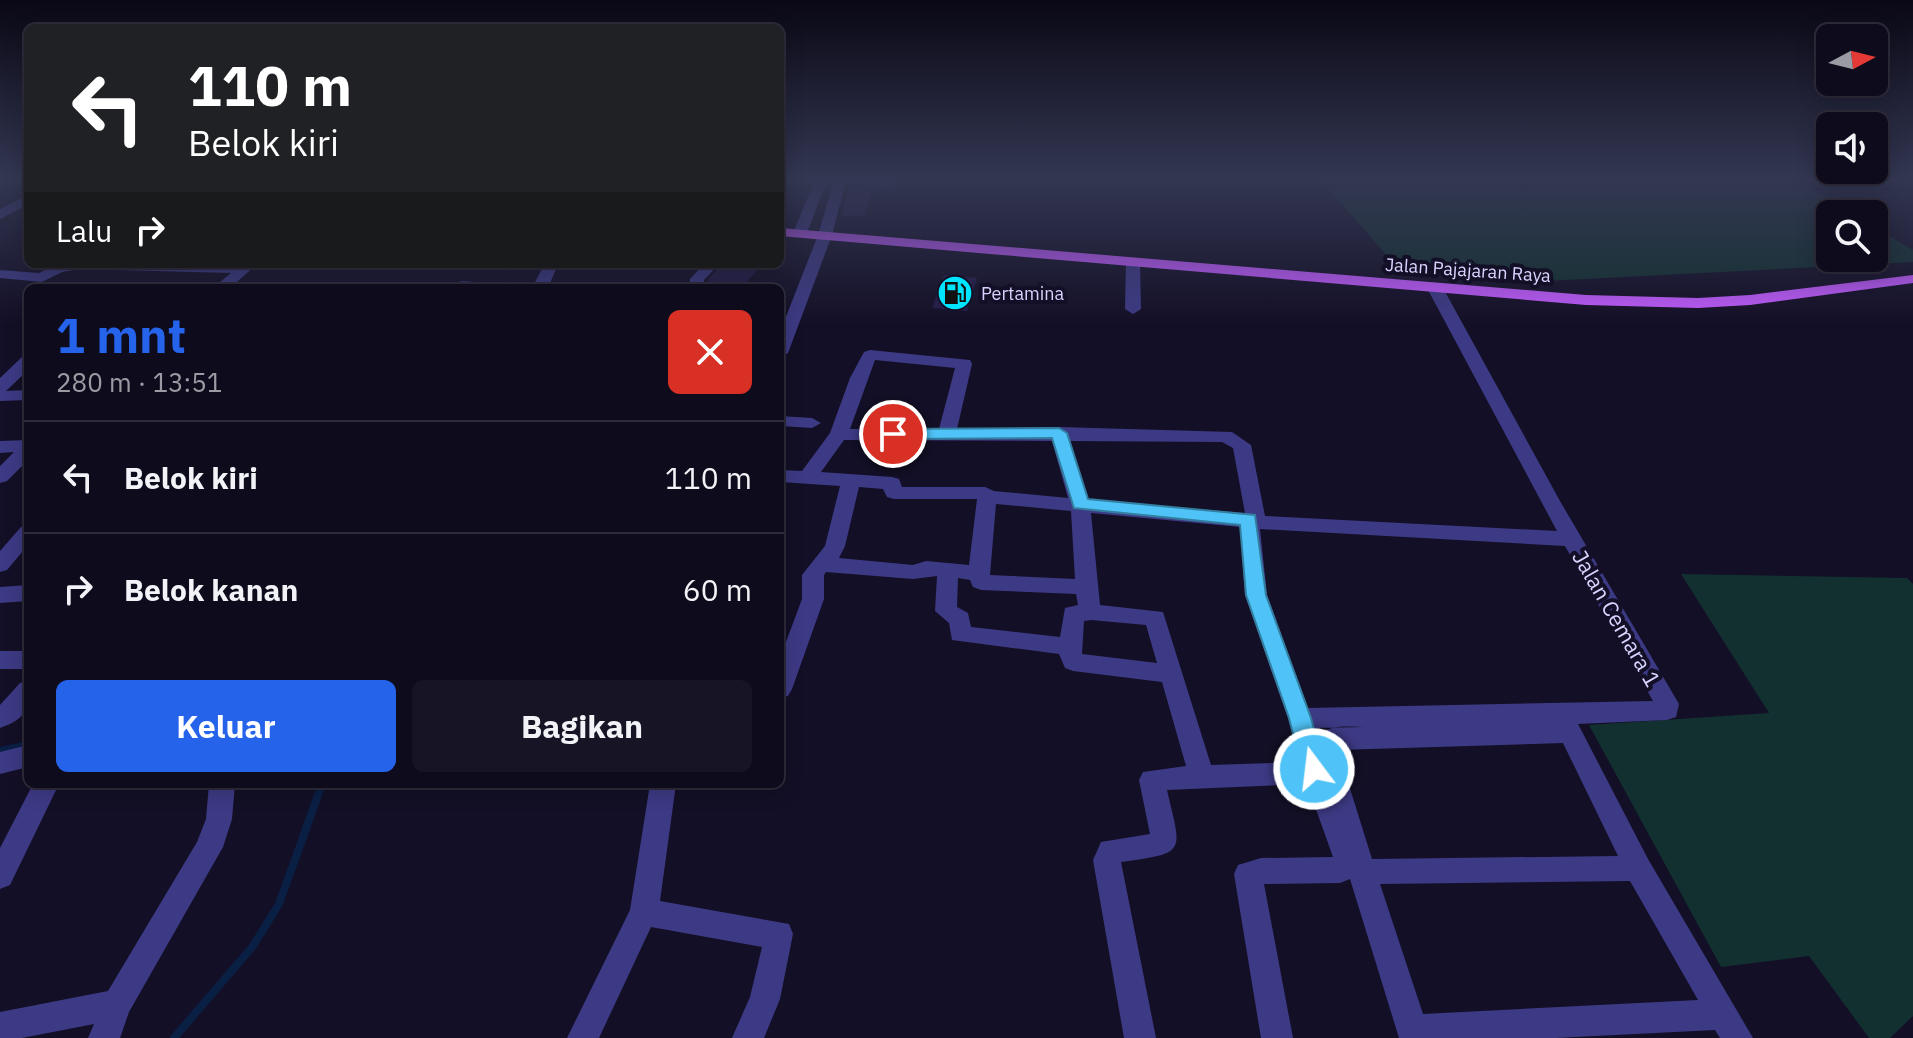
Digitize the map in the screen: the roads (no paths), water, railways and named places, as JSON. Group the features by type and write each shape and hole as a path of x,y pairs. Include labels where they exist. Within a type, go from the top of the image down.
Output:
{"main road":[{"name":"Jalan Pajajaran Raya","path":"784,232 1586,300 1698,303 1750,300 1913,279"}],"street":[{"path":"800,233 802,228"},
{"path":"786,318 827,228"},
{"path":"1133,262 1133,309"},
{"path":"0,274 42,278 58,268"},
{"path":"145,268 194,268"},
{"path":"226,284 246,268"},
{"path":"697,284 697,279 708,268"},
{"name":"Jalan Cemara 1","path":"1300,718 1566,724 1667,710 1667,704 1572,539 1435,288"},
{"path":"807,478 839,434 867,357 876,354 964,364 947,435"},
{"path":"0,387 24,365"},
{"path":"0,396 24,395"},
{"path":"784,421 812,423"},
{"path":"1059,433 1080,504 1086,587 1091,612"},
{"path":"839,434 1059,433 1231,437 1242,445 1252,520 1256,595 1349,865 1340,870 1261,871 1248,874 1277,1038"},
{"path":"0,447 24,448"},
{"path":"0,477 24,452"},
{"path":"784,476 892,483 893,493 985,493 987,497 1299,526 1572,539"},
{"path":"824,564 835,546 851,481"},
{"path":"987,497 979,573 981,582 1086,587"},
{"path":"0,565 24,540"},
{"path":"784,678 813,599 813,575 818,567 824,564 913,572 920,569 979,573"},
{"path":"948,570 944,604 946,611 960,619 960,634 1071,647"},
{"path":"0,595 24,593"},
{"path":"1171,674 1077,664 1072,659 1071,647 1074,612 1155,618 1202,776"},
{"path":"0,660 24,660"},
{"path":"0,718 15,708 24,696"},
{"path":"1566,724 1638,868 1731,1026 1414,1034 1324,747 1331,738 1566,724"},
{"path":"0,763 24,757"},
{"path":"1140,1038 1108,855 1111,851 1158,845 1165,840 1152,780 1286,775 1311,773 1314,769"},
{"path":"0,876 44,788"},
{"path":"104,1038 117,1004 209,847 219,819 222,788"},
{"path":"583,1038 644,912 662,788"},
{"path":"1364,872 1638,868"},
{"path":"644,912 742,931 779,934 765,999 748,1038"},
{"path":"0,1027 117,1004"}],"waterway":[{"path":"0,751 23,746"},
{"path":"14,748 24,746"},
{"path":"174,1038 253,946 279,904 321,788"}],"place":[{"name":"Pertamina","path":"955,293"}]}
